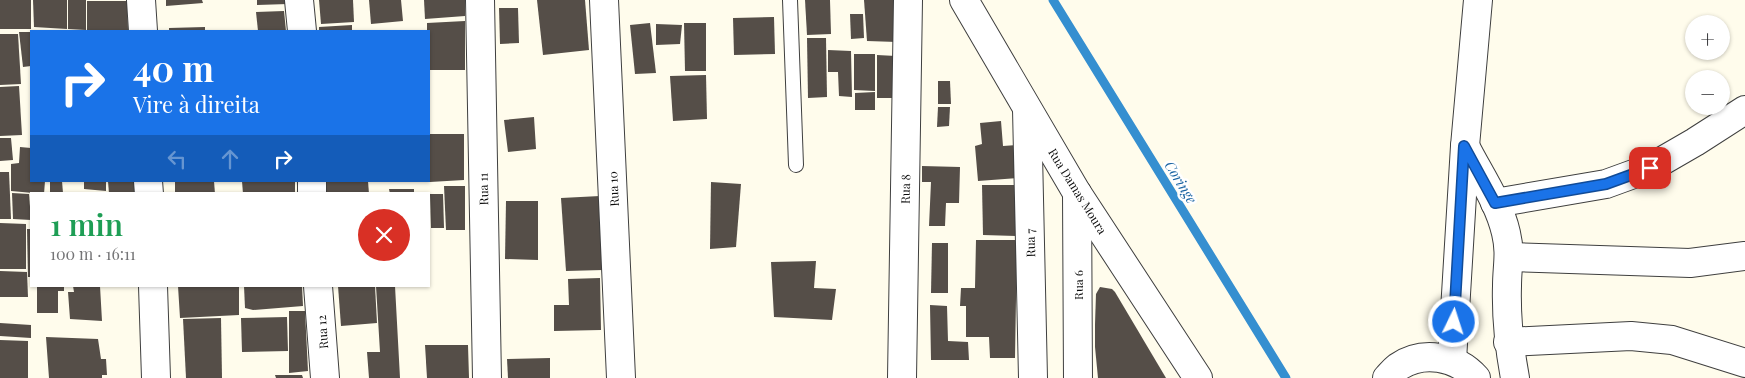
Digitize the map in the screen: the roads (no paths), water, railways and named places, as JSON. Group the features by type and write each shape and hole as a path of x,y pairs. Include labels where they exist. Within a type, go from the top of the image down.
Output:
{"street":[{"path":"141,0 142,30"},
{"path":"300,0 302,30"},
{"name":"Rua 11","path":"480,0 487,378"},
{"name":"Rua 10","path":"604,0 621,378"},
{"name":"Rua 8","path":"902,378 908,0"},
{"name":"Rua Damas Moura","path":"964,0 1077,193 1198,378"},
{"path":"1452,360 1464,146 1478,0"},
{"name":"Rua 7","path":"1027,108 1033,378"},
{"path":"1495,203 1606,184 1650,168 1745,110"},
{"path":"1464,146 1495,203 1506,232 1510,257 1507,284 1508,342 1514,378"},
{"name":"Rua 6","path":"1077,193 1078,378"},
{"path":"1510,257 1690,263 1745,256"},
{"path":"1690,263 1745,277"},
{"path":"153,287 156,378"},
{"name":"Rua 12","path":"318,287 324,378"},
{"path":"1508,342 1631,336 1672,340 1745,363"},
{"path":"1387,378 1398,367 1414,359 1433,356 1452,360 1468,369 1476,378"}],"lane":[{"path":"790,0 796,165"}],"waterway":[{"name":"Coringe","path":"1053,0 1286,378"}]}
